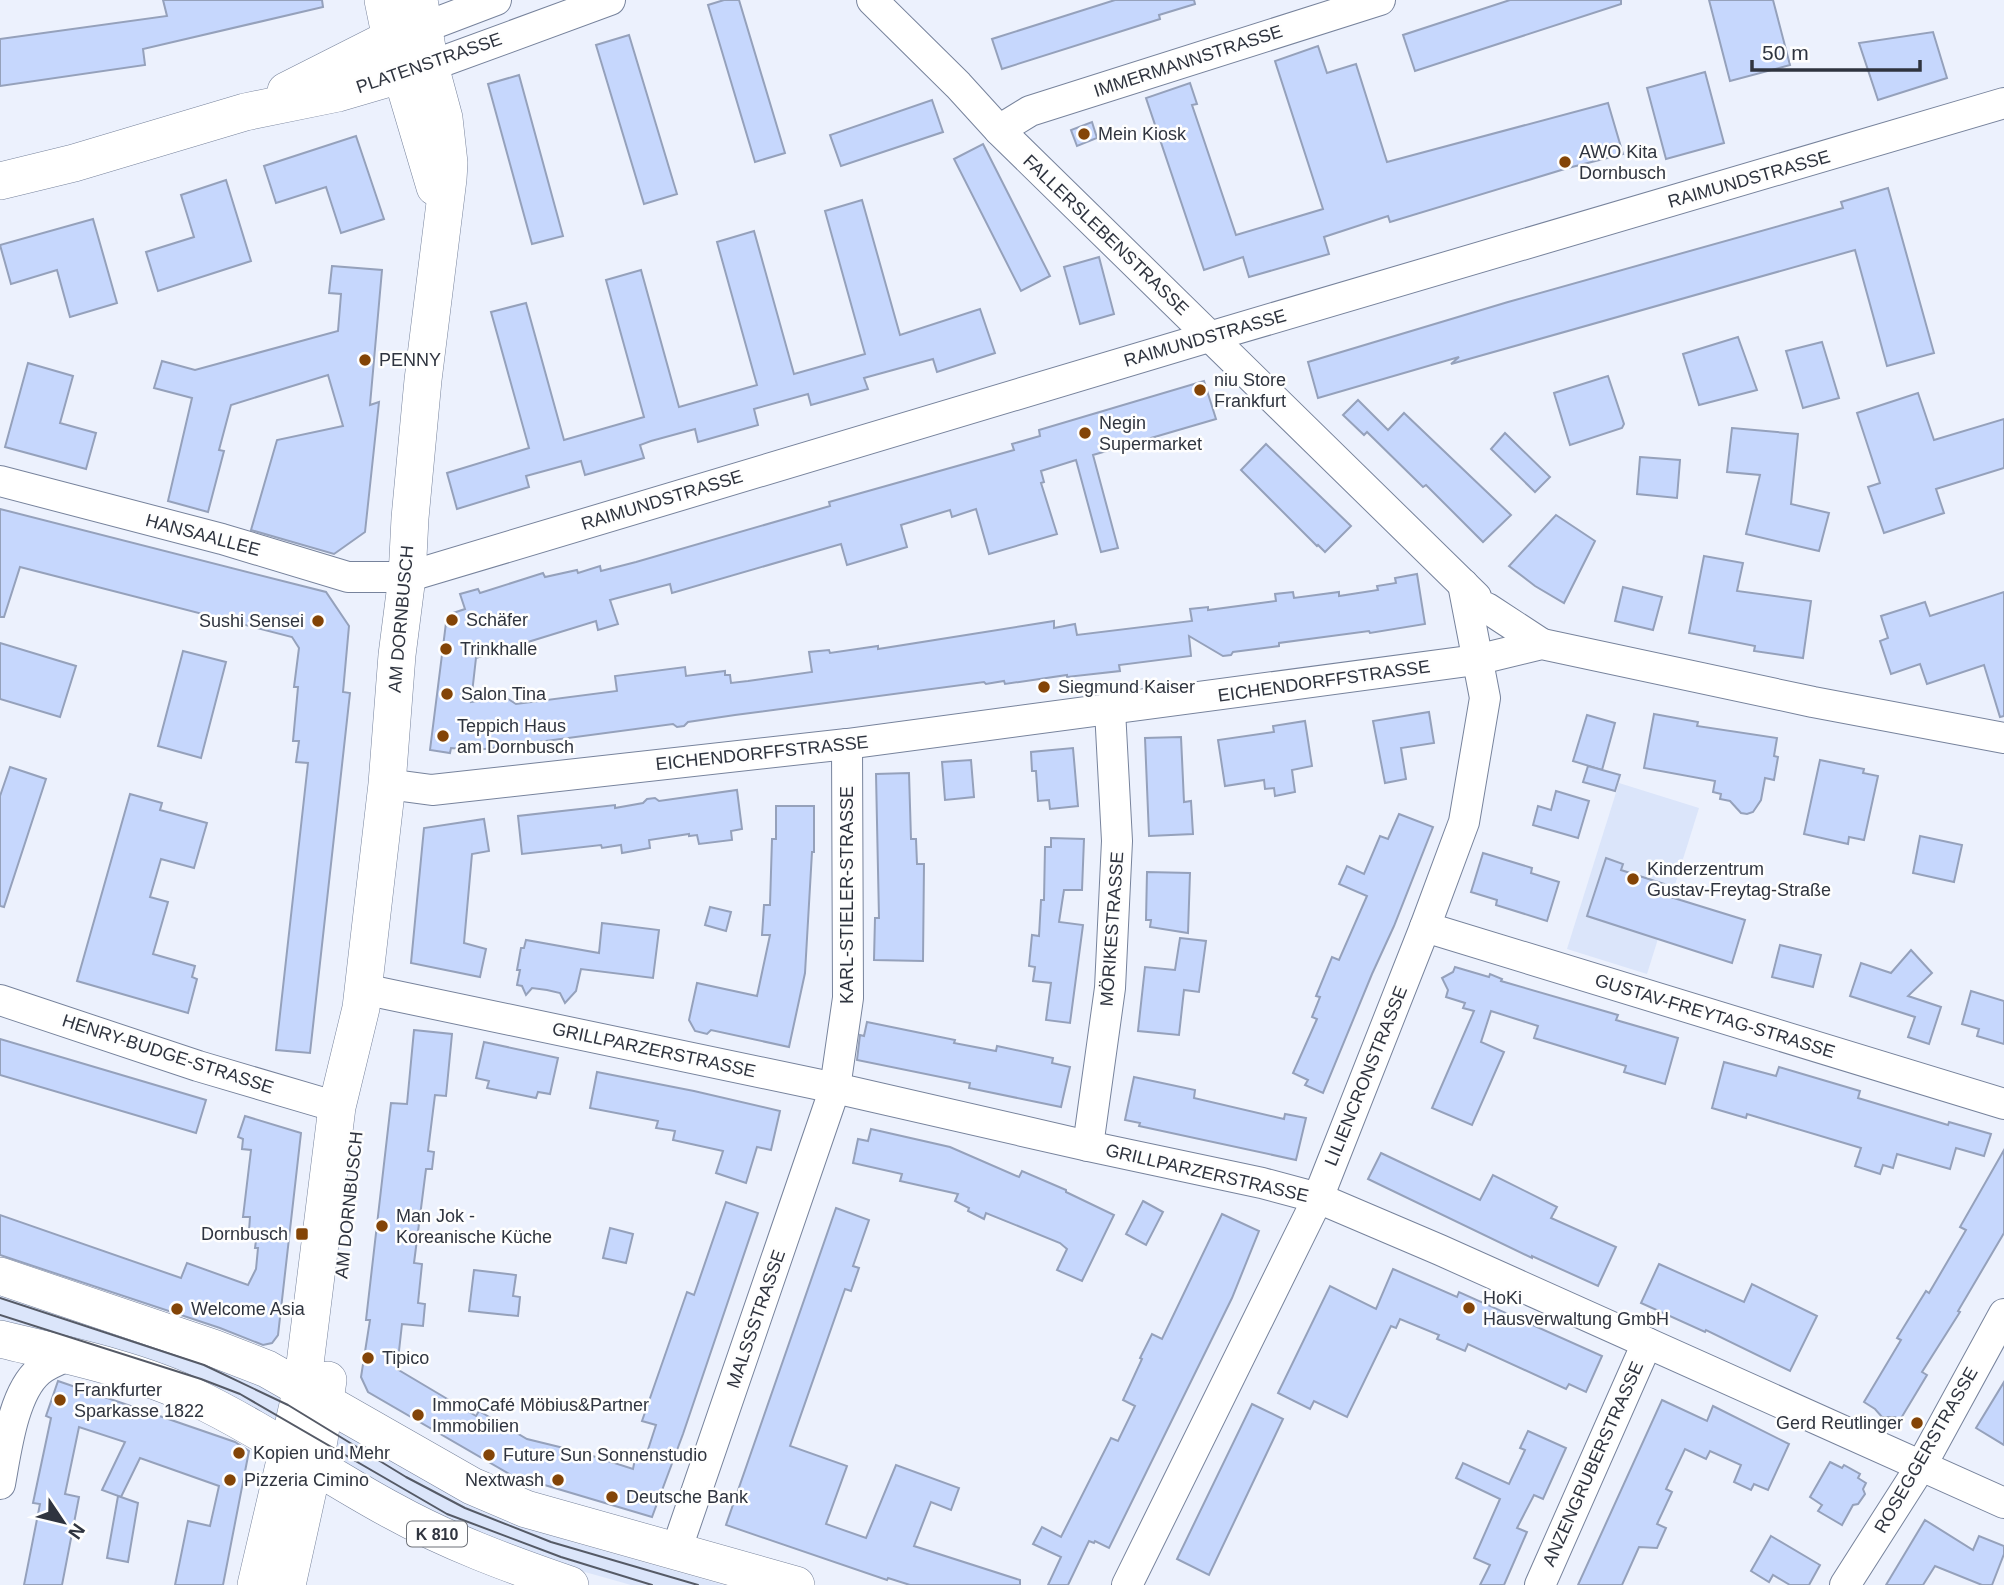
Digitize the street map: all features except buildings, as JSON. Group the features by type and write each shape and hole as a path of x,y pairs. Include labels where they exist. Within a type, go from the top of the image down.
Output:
{"main road":[{"path":"383,0 391,39 416,71"},
{"path":"416,71 422,13"},
{"name":"PLATENSTRASSE","path":"245,112 391,39 422,13"},
{"name":"PLATENSTRASSE","path":"0,181 87,159 245,112 338,93 416,71"},
{"name":"AM DORNBUSCH","path":"314,1395 361,1101 362,998 387,784 423,380 449,163 444,118 416,71"},
{"name":"AM DORNBUSCH","path":"314,1395 337,1107 362,998"},
{"path":"0,1276 214,1348 267,1369 472,1486 526,1509 796,1585"},
{"name":"K 810","path":"0,1339 68,1356 193,1396 393,1511 449,1540 570,1585"},
{"path":"287,1585 301,1457 314,1395"},
{"path":"256,1585 272,1509 301,1457"}],"street":[{"name":"PLATENSTRASSE","path":"422,13 496,0"},
{"name":"PLATENSTRASSE","path":"416,71 610,0"},
{"name":"FALLERSLEBENSTRASSE","path":"872,0 958,85 999,131 1487,608 1542,644"},
{"name":"IMMERMANNSTRASSE","path":"999,131 1030,111 1380,0"},
{"name":"RAIMUNDSTRASSE","path":"407,577 2004,103"},
{"name":"HANSAALLEE","path":"0,481 222,539 348,577 407,577"},
{"path":"1463,584 1471,618 1476,660"},
{"path":"1476,660 1491,642 1492,625 1487,608"},
{"name":"EICHENDORFFSTRASSE","path":"387,784 432,790 847,744 1476,660 1542,644 1813,702 2004,738"},
{"name":"LILIENCRONSTRASSE","path":"1127,1585 1318,1198 1425,927 1464,822 1485,698 1476,660"},
{"name":"MÖRIKESTRASSE","path":"1088,1146 1110,988 1117,841 1110,710"},
{"name":"KARL-STIELER-STRASSE","path":"835,1088 848,998 847,744"},
{"name":"GUSTAV-FREYTAG-STRASSE","path":"1425,927 2004,1104"},
{"name":"GRILLPARZERSTRASSE","path":"362,998 835,1088 1262,1183 1318,1198 2004,1503"},
{"name":"HENRY-BUDGE-STRASSE","path":"0,1000 198,1066 337,1107"},
{"name":"MALSSSTRASSE","path":"676,1551 835,1088"},
{"name":"ROSEGGERSTRASSE","path":"1845,1585 1921,1466 2004,1314"},
{"name":"ANZENGRUBERSTRASSE","path":"1540,1585 1647,1343"},
{"path":"0,1484 11,1430 27,1384 44,1367 68,1356"}],"shaded area":[{"name":"Kinderzentrum Gustav-Freytag-Straße","path":"1619,783 1699,808 1647,974 1567,949"},
{"path":"0,1293 208,1360 281,1397 277,1421 195,1383 0,1320"},
{"path":"342,1429 509,1520 569,1541 724,1585 631,1585 501,1545 328,1462"}],"tram line":[{"path":"0,1298 204,1365 288,1405 406,1477 465,1508 551,1542 698,1585"},
{"path":"0,1315 240,1394 447,1514 561,1557 652,1585"}],"place":[{"name":"Mein Kiosk","path":"1084,134"},
{"name":"AWO Kita Dornbusch","path":"1565,162"},
{"name":"PENNY","path":"365,360"},
{"name":"niu Store Frankfurt","path":"1200,390"},
{"name":"Negin Supermarket","path":"1085,433"},
{"name":"Schäfer","path":"452,620"},
{"name":"Sushi Sensei","path":"318,621"},
{"name":"Trinkhalle","path":"446,649"},
{"name":"Siegmund Kaiser","path":"1044,687"},
{"name":"Salon Tina","path":"447,694"},
{"name":"Teppich Haus am Dornbusch","path":"443,736"},
{"name":"Kinderzentrum Gustav-Freytag-Straße","path":"1633,879"},
{"name":"Man Jok - Koreanische Küche","path":"382,1226"},
{"name":"Dornbusch","path":"302,1234"},
{"name":"HoKi Hausverwaltung GmbH","path":"1469,1308"},
{"name":"Welcome Asia","path":"177,1309"},
{"name":"Tipico","path":"368,1358"},
{"name":"Frankfurter Sparkasse 1822","path":"60,1400"},
{"name":"ImmoCafé Möbius&Partner Immobilien","path":"418,1415"},
{"name":"Gerd Reutlinger","path":"1917,1423"},
{"name":"Kopien und Mehr","path":"239,1453"},
{"name":"Future Sun Sonnenstudio","path":"489,1455"},
{"name":"Pizzeria Cimino","path":"230,1480"},
{"name":"Nextwash","path":"558,1480"},
{"name":"Deutsche Bank","path":"612,1497"}]}
